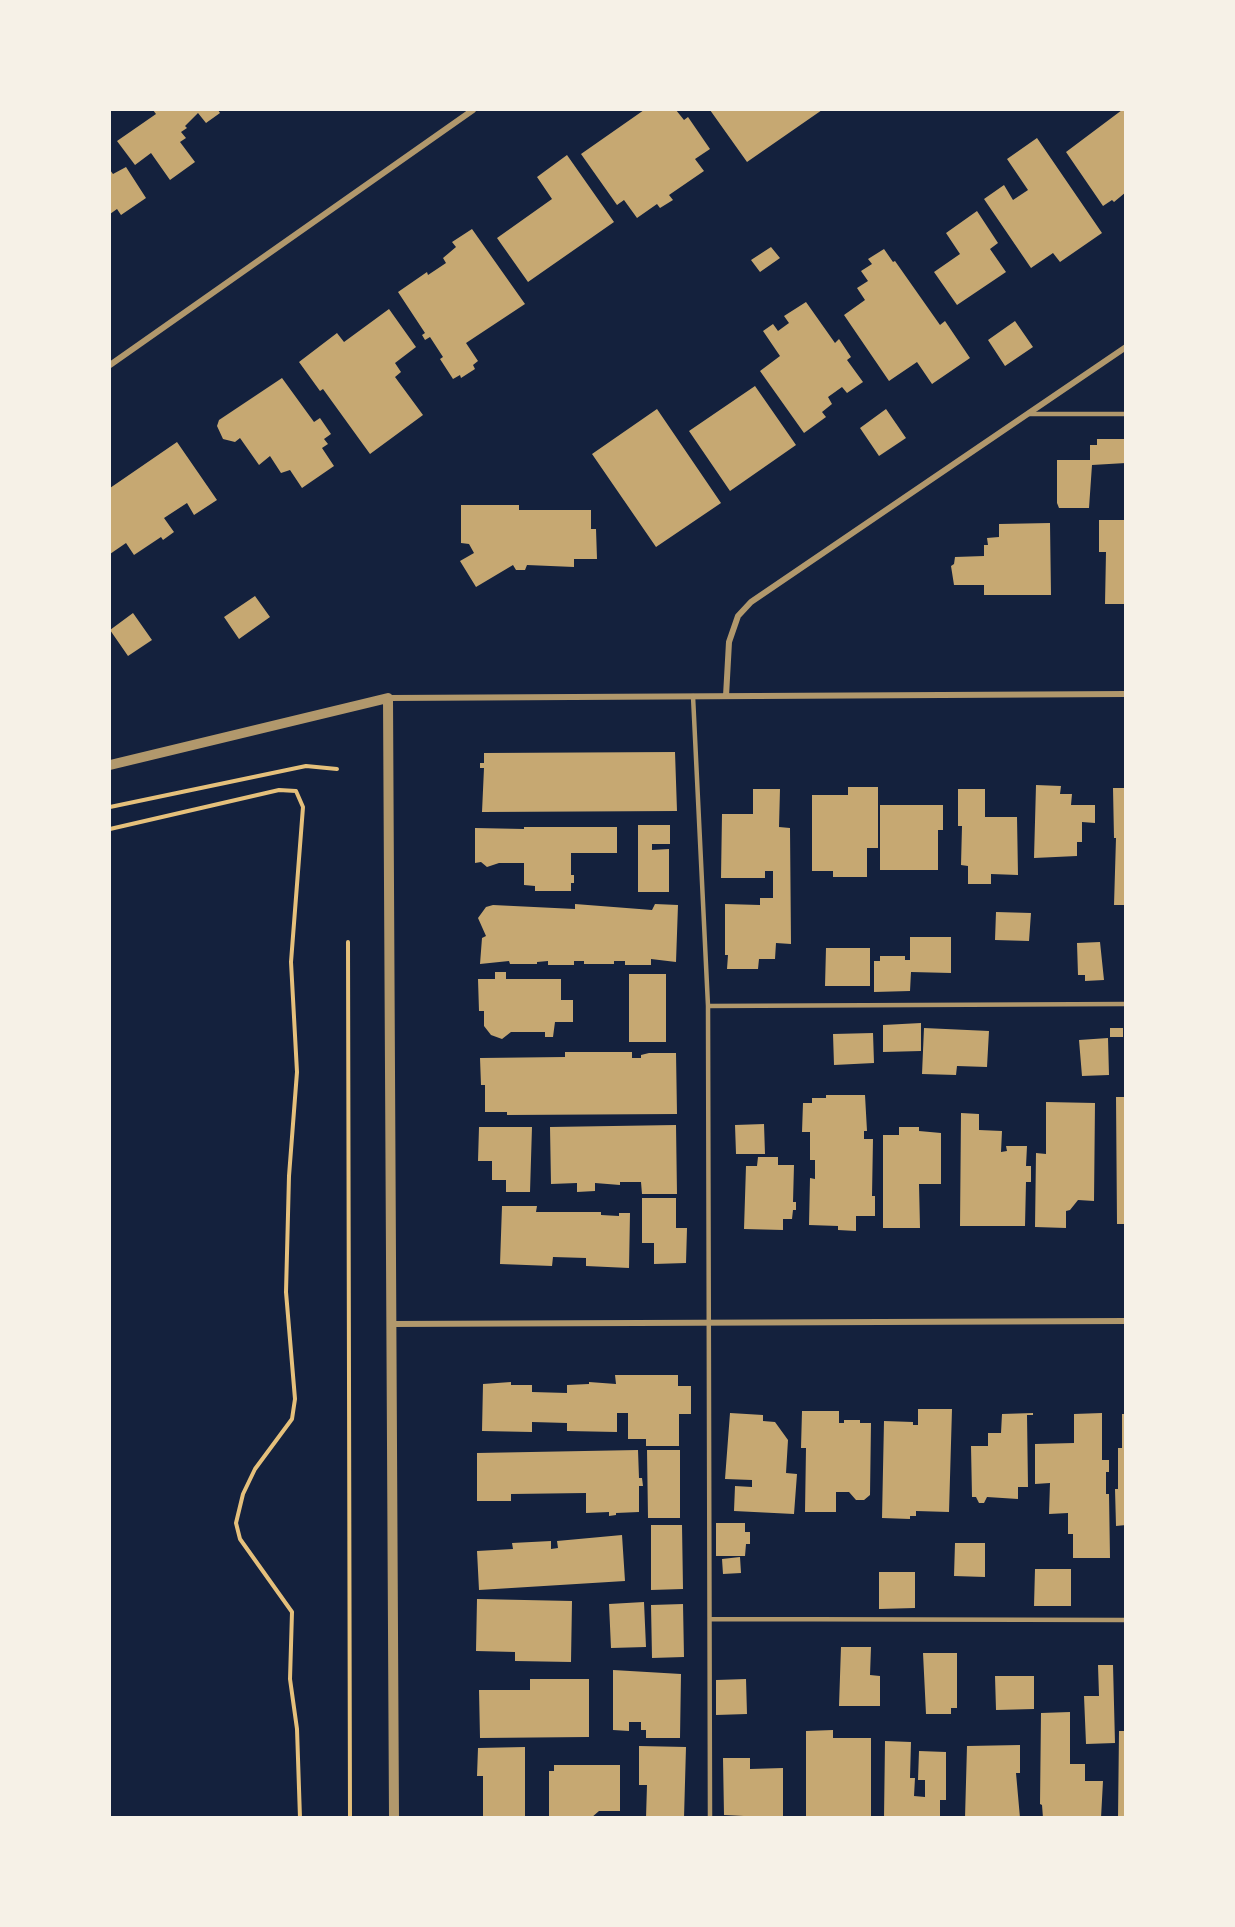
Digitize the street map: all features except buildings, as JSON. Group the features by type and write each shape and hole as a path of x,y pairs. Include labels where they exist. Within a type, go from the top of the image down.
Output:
{"street":[{"path":"110,365 297,231 473,110"},
{"path":"726,696 729,642 738,616 751,602 1125,347"},
{"path":"110,765 388,698 1125,694"},
{"path":"388,698 394,1818"},
{"path":"391,1324 1125,1321"}],"lane":[{"path":"1029,414 1125,414"},
{"path":"693,696 708,1006 710,1818"},
{"path":"708,1006 1125,1004"},
{"path":"710,1619 1125,1620"}],"path":[{"path":"110,807 306,766 337,769"},
{"path":"110,829 279,790 296,791 303,807 291,962 297,1072 289,1176 286,1292 295,1400 292,1419 255,1469 243,1494 236,1523 240,1539 292,1612 290,1679 297,1730 300,1818"},
{"path":"348,942 350,1818"}]}
